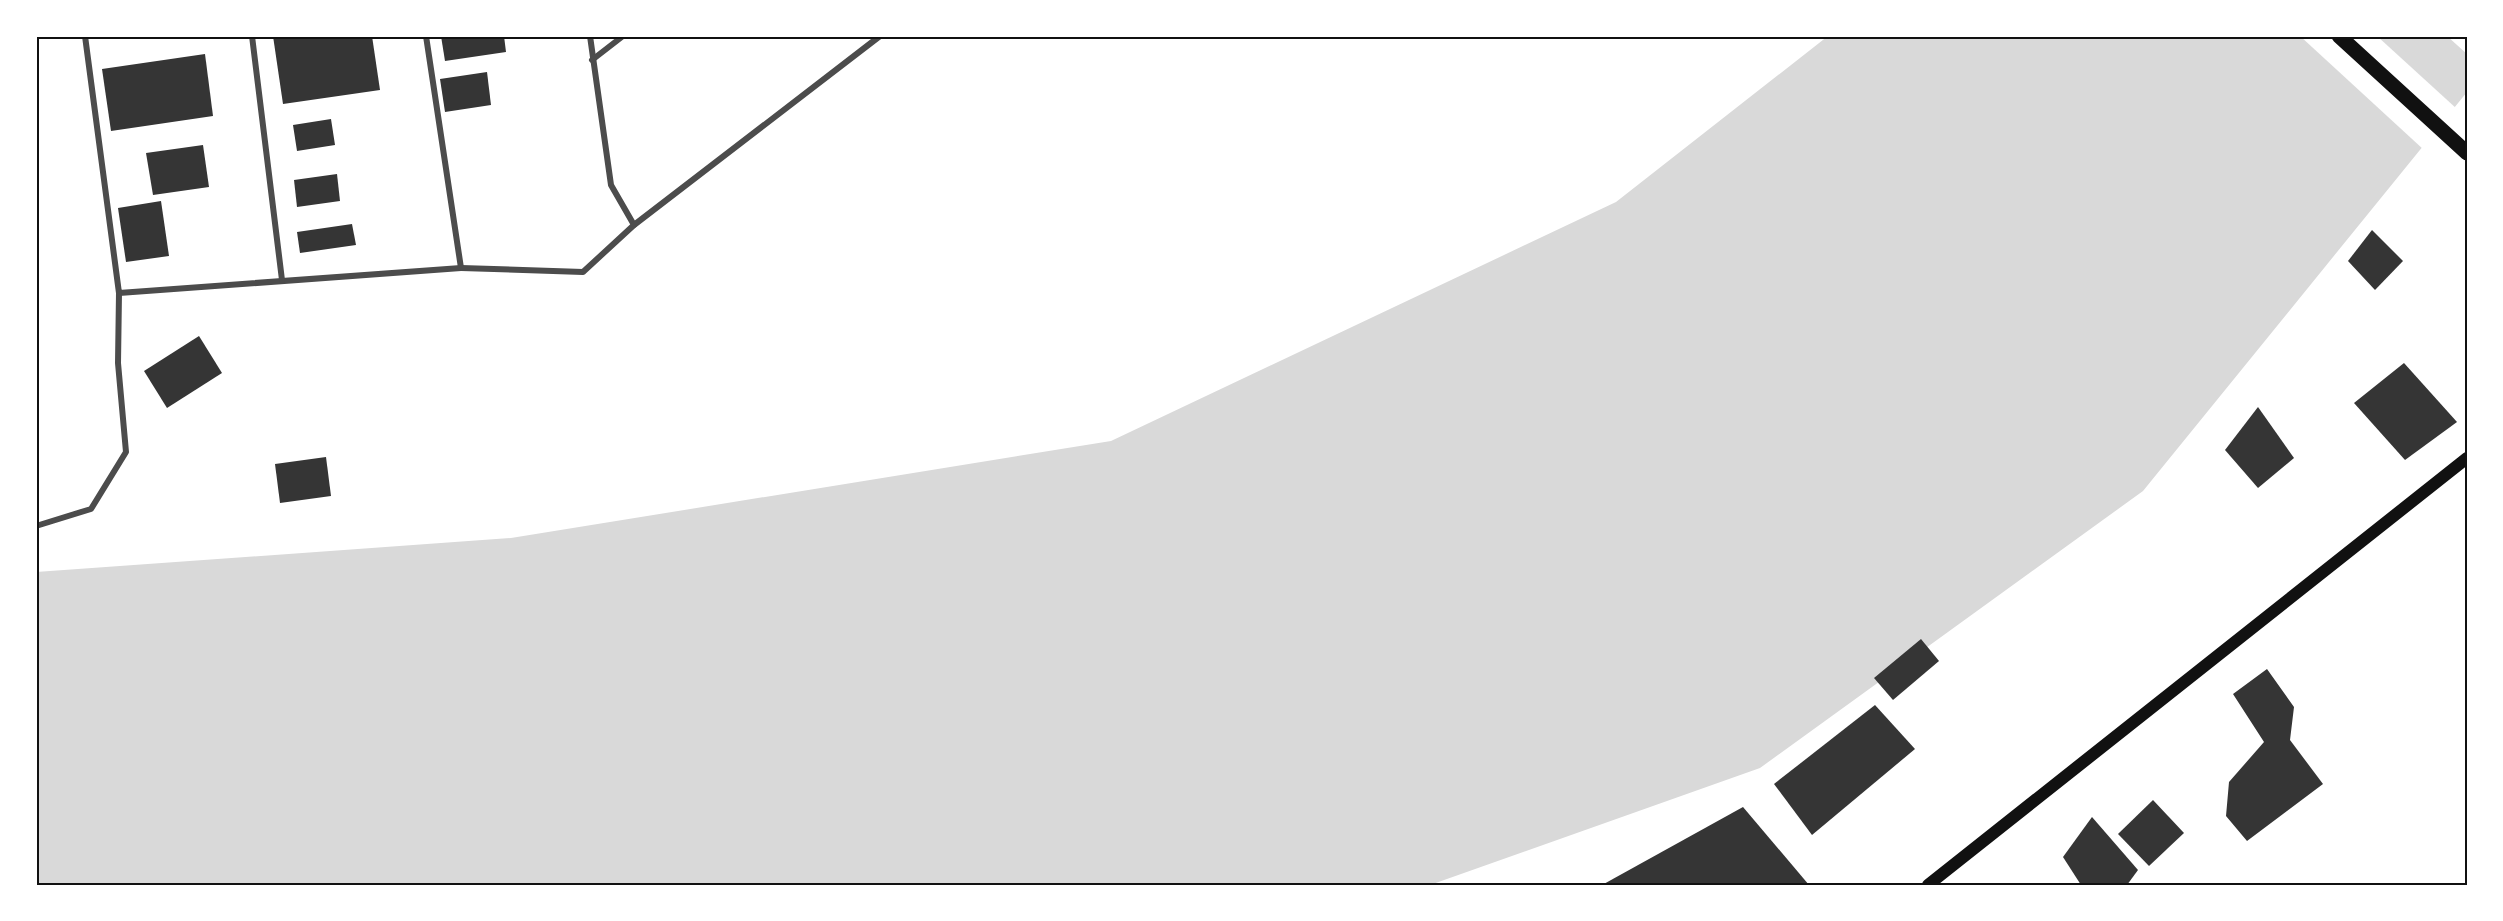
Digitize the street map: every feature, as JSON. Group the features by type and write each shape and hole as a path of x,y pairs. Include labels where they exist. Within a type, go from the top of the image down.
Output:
{"main road":[{"path":"2339,36 2464,150"},
{"path":"1928,885 2467,459"}],"street":[{"path":"36,526 91,509 126,452 118,363 118,293 85,36"},
{"path":"252,36 282,280"},
{"path":"426,36 460,268"},
{"path":"590,36 611,185 634,225"},
{"path":"592,60 623,36"},
{"path":"118,293 460,268 583,272 634,225 880,36"}],"shaded area":[{"path":"1828,36 2467,36 2467,92 2143,491 1760,768 1430,885 36,885 36,572 511,538 1111,441 1616,202"}],"pier":[{"path":"2300,36 2377,36 2457,109 2424,150"},
{"path":"2447,36 2467,36 2467,54"}],"building":[{"path":"273,36 372,36 380,90 283,104"},
{"path":"441,36 504,36 506,52 445,61"},
{"path":"205,54 213,116 111,131 102,69"},
{"path":"487,72 491,105 445,112 440,79"},
{"path":"331,119 335,145 297,151 293,125"},
{"path":"203,145 209,187 153,195 146,153"},
{"path":"337,174 340,201 297,207 294,180"},
{"path":"161,201 169,256 126,262 118,208"},
{"path":"352,224 356,245 300,253 297,232"},
{"path":"2372,230 2403,261 2375,290 2348,261"},
{"path":"199,336 222,373 167,408 144,371"},
{"path":"2404,363 2457,422 2405,460 2354,403"},
{"path":"2258,407 2294,458 2258,488 2225,450"},
{"path":"326,457 331,496 280,503 275,464"},
{"path":"1921,639 1939,661 1893,700 1874,678"},
{"path":"2267,669 2294,707 2290,740 2323,784 2247,841 2226,816 2229,782 2264,742 2233,694"},
{"path":"1875,705 1915,749 1812,835 1774,784"},
{"path":"2153,800 2184,833 2149,866 2118,834"},
{"path":"1743,807 1809,885 1602,885"},
{"path":"2092,817 2138,870 2127,885 2081,885 2063,857"}]}
